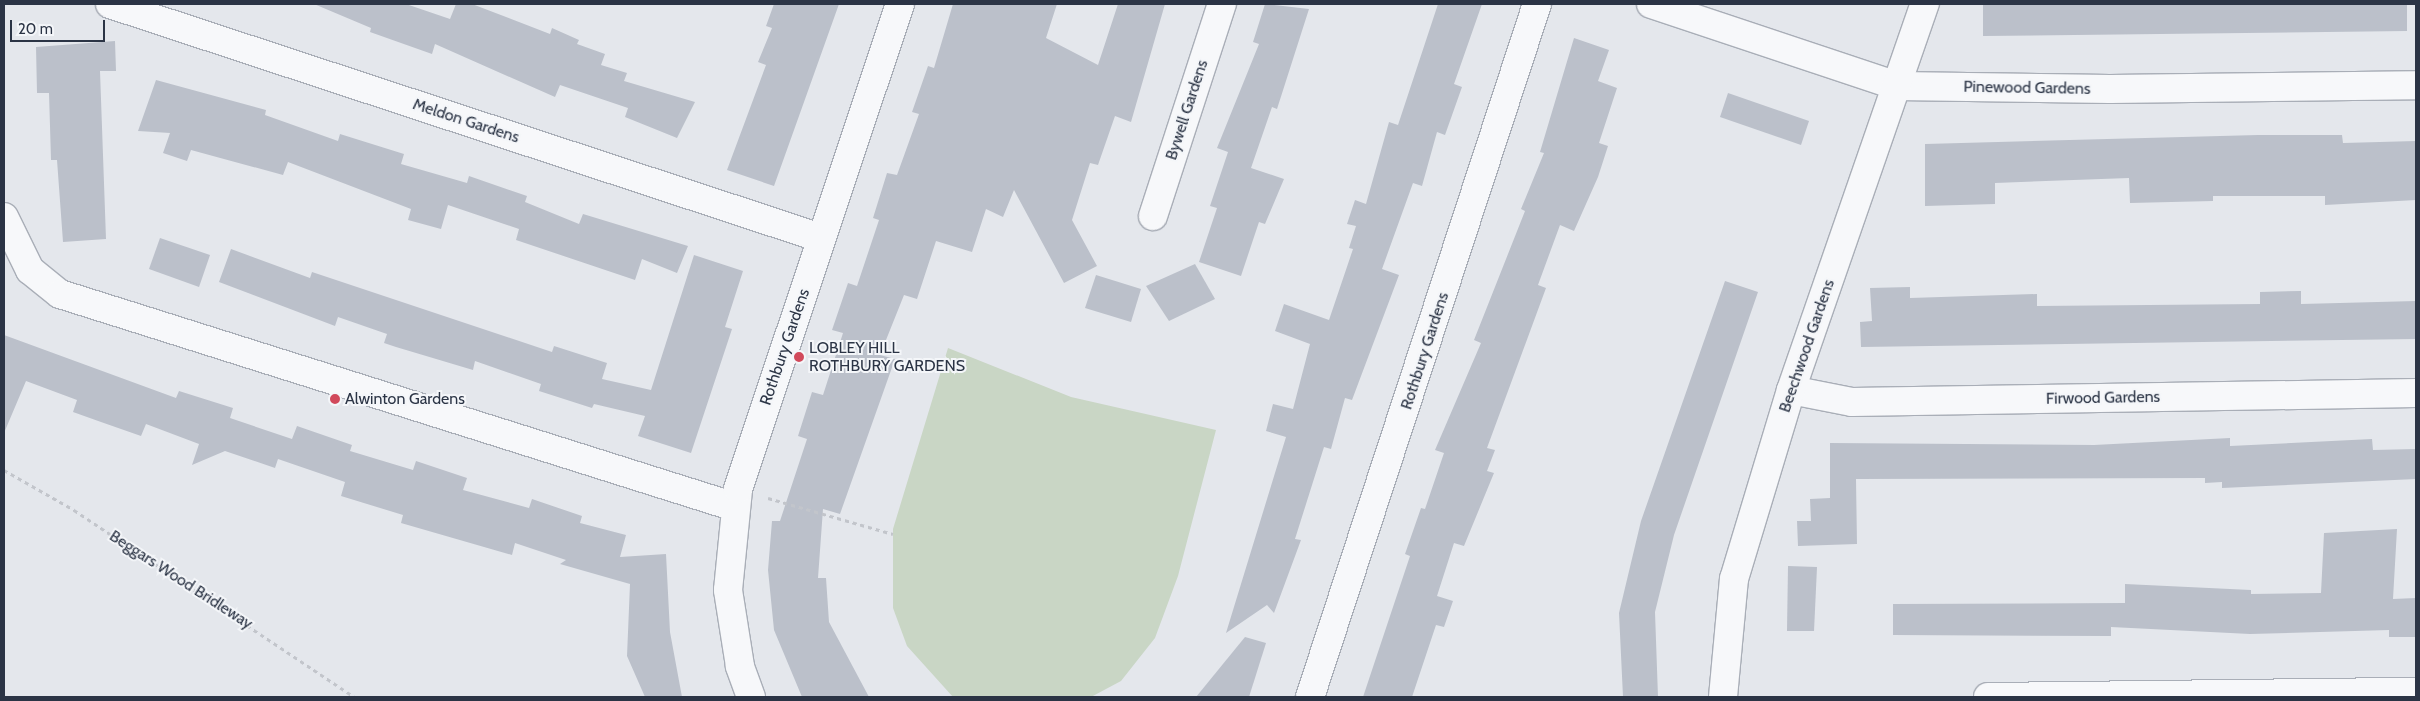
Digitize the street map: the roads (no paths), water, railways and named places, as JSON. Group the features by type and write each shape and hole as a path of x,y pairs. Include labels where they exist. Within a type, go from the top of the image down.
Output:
{"street":[{"name":"Meldon Gardens","path":"110,4 822,238"},
{"name":"Rothbury Gardens","path":"752,697 740,666 728,590 737,498 900,4"},
{"name":"Bywell Gardens","path":"1153,216 1222,4"},
{"name":"Rothbury Gardens","path":"1310,697 1537,4"},
{"name":"Pinewood Gardens","path":"1651,4 1897,86 2110,89 2416,85"},
{"name":"Beechwood Gardens","path":"1723,697 1734,579 1791,390 1925,4"},
{"path":"4,217 30,270 60,294 737,498"},
{"name":"Firwood Gardens","path":"1791,390 1852,402 2416,393"},
{"path":"1988,697 2331,696 2416,692"}],"place":[{"name":"LOBLEY HILL ROTHBURY GARDENS","path":"799,357"},
{"name":"Alwinton Gardens","path":"335,399"}]}
